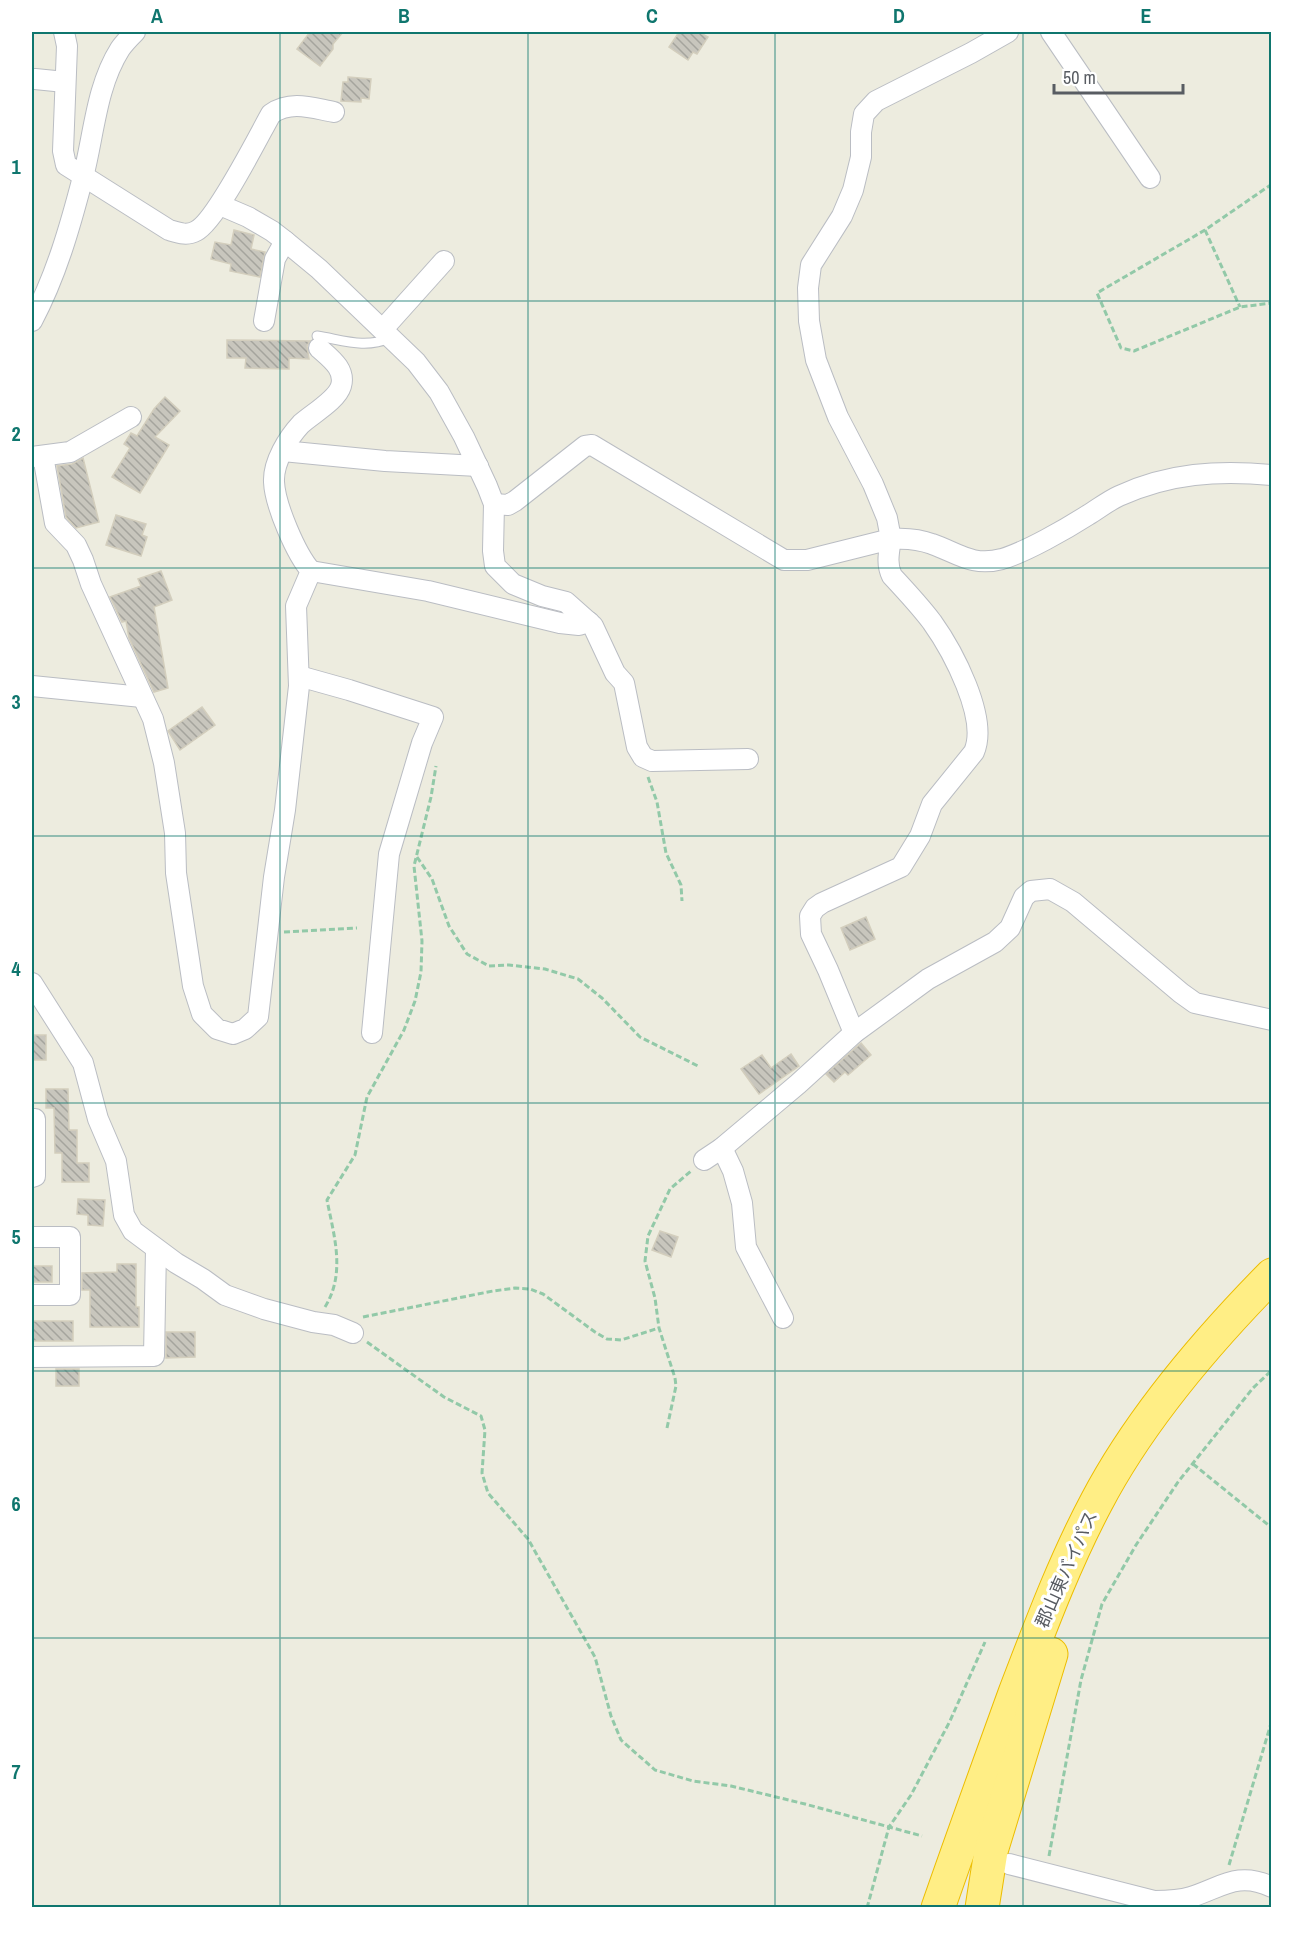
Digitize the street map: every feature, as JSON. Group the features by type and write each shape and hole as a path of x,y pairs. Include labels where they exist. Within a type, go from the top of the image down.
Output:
{"highway":[{"name":"郡山東バイパス","path":"938,1908 1055,1588 1097,1499 1132,1442 1176,1384 1222,1327 1272,1275"},
{"path":"982,1908 990,1851 1059,1625 1079,1536"},
{"path":"921,1908 1003,1684 1055,1588"}],"street":[{"path":"64,32 67,46 63,151 66,165 169,230 183,234 200,230 220,205 271,114 279,108 297,104 334,112"},
{"path":"32,321 63,247 83,175 105,80 120,49 135,32"},
{"path":"854,1033 811,934 810,916 822,903 901,867 920,836 932,804 974,752 977,744 974,711 966,687 948,650 933,624 892,576 889,569 891,538 887,518 873,484 838,417 816,360 809,321 808,288 811,265 842,216 853,190 861,157 864,114 876,101 1008,32"},
{"path":"1051,32 1150,178"},
{"path":"35,79 65,82"},
{"path":"220,205 272,231 319,269 416,362 439,392 478,466 494,504 495,566 513,584 542,596 566,602 593,626 615,673 624,683 637,747 643,757 652,761 747,759"},
{"path":"264,321 275,260 285,242"},
{"path":"387,333 444,261"},
{"path":"318,342 339,368 341,387 338,393 300,426 290,438 279,459 274,482 292,541 303,562 311,571 428,591 560,623 579,625 589,622"},
{"path":"131,417 70,452 37,457 55,523 75,545 83,560 91,584 153,719 164,763 175,833 179,894 193,986 202,1014 217,1029 233,1034 245,1029 258,1017 285,810 298,676 296,606 311,571"},
{"path":"494,504 508,505 515,501 585,446 592,445 784,560 807,561 891,538 903,538 930,543 975,562 1000,559 1016,554 1087,516 1118,496 1179,475 1233,471 1272,475"},
{"path":"283,451 385,461 478,466"},
{"path":"298,676 433,717 415,764 388,854 372,1033"},
{"path":"32,686 142,697"},
{"path":"704,1160 722,1148 798,1084 854,1033 928,979 995,942 1010,928 1024,897 1030,891 1050,889 1073,902 1180,993 1195,1003 1272,1020"},
{"path":"32,983 82,1063 98,1119 116,1161 126,1222 133,1231 156,1250 225,1295 313,1322 334,1325 353,1333"},
{"path":"32,1119 35,1119 35,1176 32,1177"},
{"path":"722,1148 733,1171 742,1203 746,1247 783,1318"},
{"path":"32,1238 70,1237 70,1295 32,1295"},
{"path":"32,1357 154,1356 156,1250"},
{"path":"1009,1864 1154,1901 1174,1901 1190,1897 1227,1882 1255,1880 1272,1887"}],"lane":[{"path":"318,342 377,344 387,333"}],"path":[{"path":"1272,184 1205,230 1097,293 1120,348 1134,351 1240,307 1272,303"},
{"path":"1205,230 1240,307"},
{"path":"643,757 645,771 657,802 666,853 681,885 682,901"},
{"path":"417,855 432,879 448,926 467,954 489,966 510,965 545,969 578,979 602,998 640,1037 700,1067"},
{"path":"268,933 357,928"},
{"path":"667,1428 676,1386 659,1328 655,1298 645,1261 648,1236 670,1189 704,1160"},
{"path":"334,1325 375,1314 493,1290 515,1288 530,1289 543,1294 607,1339 621,1340 659,1328"},
{"path":"353,1333 444,1397 481,1416 485,1430 482,1473 488,1493 528,1539 594,1657 611,1716 621,1740 637,1755 655,1770 683,1778 731,1786 922,1836"},
{"path":"1046,1874 1077,1700 1102,1604 1136,1545 1178,1482 1253,1388 1272,1370"},
{"path":"1193,1464 1272,1528"},
{"path":"867,1908 889,1827 911,1795 950,1721 985,1642"},
{"path":"1227,1882 1227,1871 1234,1845 1272,1720"}],"building":[{"path":"310,32 343,32 320,66 297,49"},
{"path":"679,32 699,32 708,37 697,54 693,52 688,60 669,47"},
{"path":"348,77 371,79 369,99 361,98 361,102 341,101 343,82 348,82"},
{"path":"234,230 254,235 251,249 265,252 260,277 230,271 231,264 211,259 215,242 231,245"},
{"path":"227,340 310,341 307,346 309,359 289,358 289,369 245,368 246,358 227,358"},
{"path":"165,397 180,411 155,437 169,445 140,493 112,477 130,448 124,444 131,433 137,436 154,409"},
{"path":"83,458 99,522 76,528 66,517 57,466 72,464"},
{"path":"116,515 146,524 142,535 147,537 141,556 106,545"},
{"path":"161,571 172,600 154,607 168,688 154,692 129,638 126,621 122,622 110,597 141,586 138,579"},
{"path":"202,707 215,725 180,750 168,731"},
{"path":"866,917 875,939 850,950 841,928"},
{"path":"32,1035 46,1035 46,1060 32,1060"},
{"path":"861,1043 871,1055 848,1075 845,1072 834,1082 826,1074"},
{"path":"791,1054 799,1066 759,1094 741,1069 762,1055 771,1068"},
{"path":"46,1089 68,1089 69,1130 77,1130 77,1163 89,1163 89,1182 62,1182 62,1153 55,1153 54,1108 46,1108"},
{"path":"78,1199 105,1200 103,1226 88,1225 88,1215 77,1214"},
{"path":"660,1231 678,1237 671,1257 652,1250"},
{"path":"117,1264 136,1264 136,1307 139,1307 139,1327 90,1327 90,1290 82,1290 82,1273 117,1272"},
{"path":"32,1266 52,1266 52,1282 32,1282"},
{"path":"32,1321 73,1321 73,1341 32,1341"},
{"path":"166,1332 195,1332 195,1357 166,1358"},
{"path":"56,1369 79,1369 79,1386 56,1386"}]}
